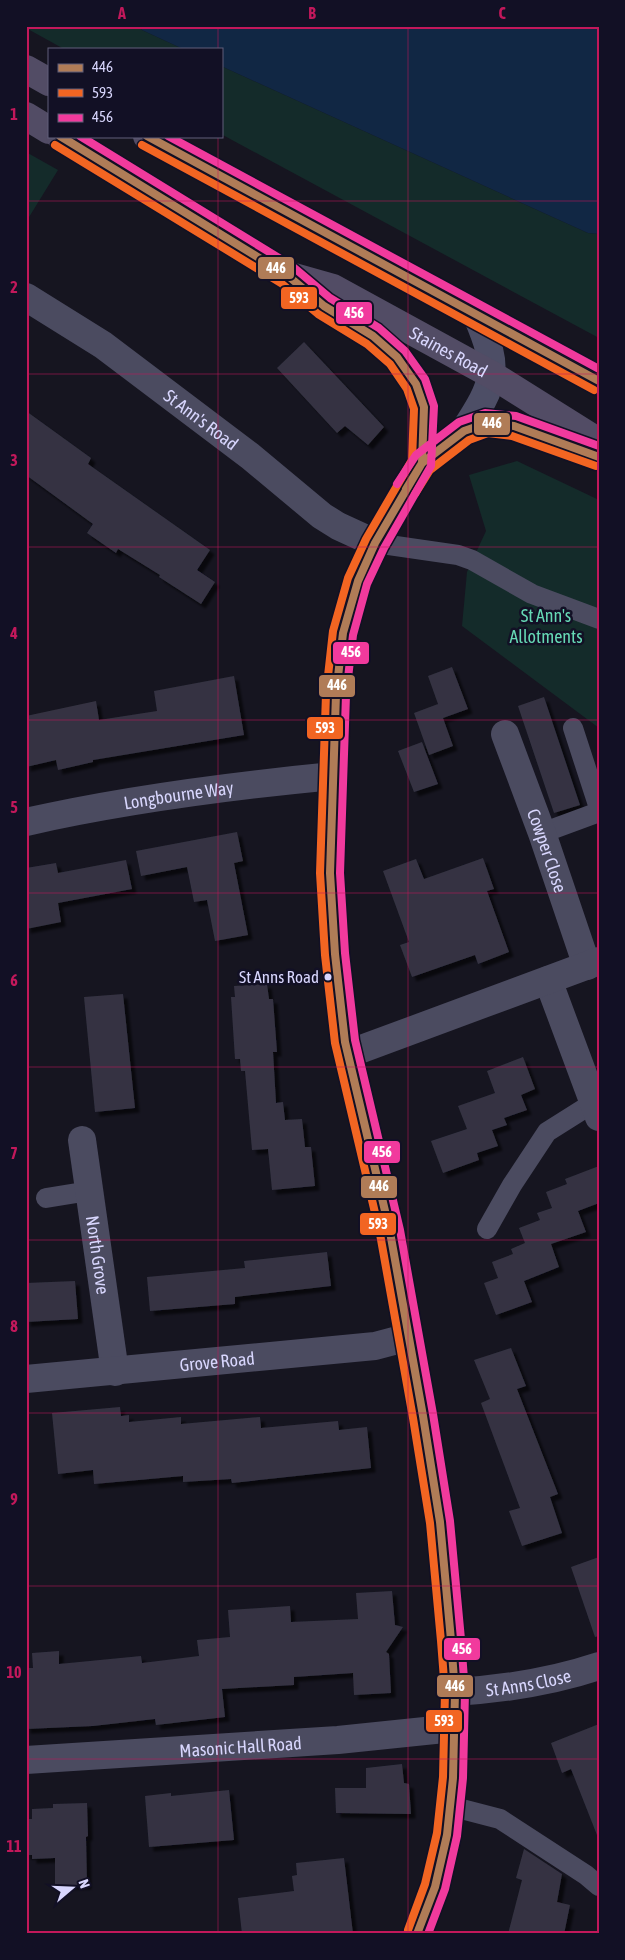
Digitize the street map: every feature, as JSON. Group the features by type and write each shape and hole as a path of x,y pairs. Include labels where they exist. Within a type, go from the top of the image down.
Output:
{"main road":[{"path":"26,69 48,81"},
{"path":"26,116 48,129"},
{"name":"Staines Road","path":"63,138 287,275 333,288 492,375 599,442"},
{"path":"151,138 477,316 599,380"},
{"path":"287,275 324,306 373,336 396,357 416,384 424,407 422,463"},
{"path":"464,431 485,399 492,375 492,355 477,316"},
{"path":"417,1934 435,1886 448,1834 454,1778 455,1692 440,1522 409,1337 390,1232 345,1042 330,873 336,694 342,633 358,581 375,543 422,463 464,431 487,423 514,426 599,456"}],"street":[{"name":"St Ann's Road","path":"26,297 103,346 250,456 322,516 338,526 375,543"},
{"name":"Cowper Close","path":"348,1054 593,964 505,734"},
{"name":"Longbourne Way","path":"26,822 92,807 248,785 333,776"},
{"path":"548,980 596,1110"},
{"name":"North Grove","path":"82,1140 115,1372"},
{"name":"Grove Road","path":"26,1379 375,1346 409,1337"},
{"name":"St Anns Close","path":"455,1692 498,1689 538,1683 599,1666"},
{"name":"Masonic Hall Road","path":"26,1760 338,1740 454,1728"}],"lane":[{"path":"375,543 458,555 472,560 532,594 599,619"},
{"path":"542,833 599,810 573,728"},
{"path":"487,1229 512,1185 547,1132 596,1110"},
{"path":"46,1198 89,1191"},
{"path":"450,1806 500,1819 586,1874 599,1886"}],"green space":[{"path":"26,26 138,26 142,30 181,48 62,48 26,28"},
{"path":"222,66 588,233 599,234 599,338 222,135"},
{"path":"26,152 58,170 26,222"},
{"name":"St Ann's Allotments","path":"517,461 599,500 599,728 462,626 467,572 486,531 469,475"}],"water":[{"path":"138,26 599,26 599,234 588,233 222,66 222,48 181,48 142,30"}],"building":[{"path":"304,342 384,427 368,445 345,426 337,433 277,368"},
{"path":"26,411 91,458 88,464 210,550 197,570 215,582 201,604 159,577 160,575 118,549 116,553 87,533 93,524 26,475"},
{"path":"452,667 468,709 443,718 428,676"},
{"path":"234,676 244,735 93,760 93,762 58,770 56,760 26,767 26,716 96,701 99,720 157,711 154,691"},
{"path":"544,697 580,805 554,813 518,706"},
{"path":"438,704 453,746 429,755 414,713"},
{"path":"422,742 438,784 414,792 398,751"},
{"path":"237,832 243,861 234,863 248,935 215,941 207,900 194,902 187,867 141,876 136,851"},
{"path":"483,858 494,889 487,891 509,952 478,964 475,955 412,977 400,945 409,942 383,871 416,859 424,879"},
{"path":"126,860 132,889 58,903 61,922 26,929 26,868 56,863 58,873"},
{"path":"267,984 269,999 273,999 277,1052 273,1052 276,1103 283,1102 285,1120 302,1119 305,1147 311,1147 315,1186 272,1190 268,1149 252,1150 245,1071 241,1071 240,1059 235,1059 231,997 235,997 234,986"},
{"path":"123,994 135,1108 95,1112 84,997"},
{"path":"523,1057 535,1089 521,1095 527,1110 504,1118 507,1125 492,1130 498,1146 477,1153 479,1160 443,1173 431,1141 467,1129 458,1106 495,1093 487,1071"},
{"path":"599,1166 599,1203 578,1211 586,1232 551,1244 559,1267 524,1281 532,1302 496,1315 484,1283 498,1278 492,1262 513,1254 511,1249 525,1243 519,1228 540,1220 537,1213 552,1208 546,1192 567,1184 565,1179"},
{"path":"327,1252 331,1286 235,1297 235,1304 150,1311 147,1277 245,1268 244,1261"},
{"path":"75,1281 78,1319 26,1322 26,1283"},
{"path":"511,1348 526,1386 517,1389 558,1494 550,1497 562,1533 522,1546 509,1511 520,1508 481,1403 490,1399 474,1360"},
{"path":"120,1407 121,1416 129,1415 129,1422 181,1417 181,1424 260,1417 261,1428 338,1421 339,1430 367,1427 371,1468 232,1483 231,1479 183,1482 183,1476 94,1484 93,1470 58,1474 52,1413"},
{"path":"599,1557 599,1636 595,1637 571,1567"},
{"path":"392,1591 395,1625 403,1627 386,1652 389,1654 391,1693 354,1695 353,1673 294,1677 294,1685 222,1689 225,1717 156,1725 155,1719 93,1726 26,1729 26,1668 33,1668 32,1653 59,1651 59,1664 141,1656 142,1663 199,1656 197,1640 230,1637 228,1610 290,1606 291,1622 358,1619 356,1593"},
{"path":"599,1724 599,1835 597,1835 571,1769 562,1773 551,1743"},
{"path":"402,1764 404,1783 409,1784 411,1814 336,1813 335,1788 366,1788 366,1768"},
{"path":"229,1790 234,1840 149,1847 145,1796 171,1793 171,1796"},
{"path":"87,1803 87,1885 55,1885 55,1858 32,1859 32,1855 26,1855 26,1819 32,1819 32,1809 53,1808 53,1804"},
{"path":"524,1849 562,1874 557,1902 570,1905 564,1934 508,1934 522,1880 516,1878"},
{"path":"344,1858 353,1934 242,1934 238,1898 294,1891 292,1876 297,1875 296,1863"}],"transit line":[{"name":"446","path":"63,138 287,275 324,306 373,336 397,357 416,384 424,407 422,463 375,543 358,581 343,633 336,694 330,873 335,954 345,1042 390,1232 423,1416 440,1522 451,1640 455,1692 453,1778 447,1835 435,1887 417,1934"},
{"name":"456","path":"83,138 292,266 330,298 379,328 405,351 425,379 434,406 431,466 384,548 367,584 353,635 346,695 340,873 345,953 355,1040 400,1230 433,1414 450,1521 461,1639 465,1692 463,1778 457,1836 445,1889 428,1934"},
{"name":"446","path":"151,138 599,381"},
{"name":"456","path":"172,138 599,369"},
{"name":"593","path":"55,145 281,283 318,314 367,344 390,364 407,389 414,409 412,460 366,539 348,578 333,631 326,694 320,873 325,955 335,1043 380,1234 413,1418 430,1523 441,1641 445,1692 443,1777 437,1833 425,1884 408,1930"},
{"name":"593","path":"142,145 594,390"},
{"name":"456","path":"397,484 416,455 459,422 485,413 516,416 599,446"},
{"name":"446","path":"406,489 422,463 464,431 487,423 514,426 599,457"},
{"name":"593","path":"415,494 430,470 469,440 488,433 512,436 596,466"}],"place":[{"name":"St Anns Road","path":"328,977"}]}
